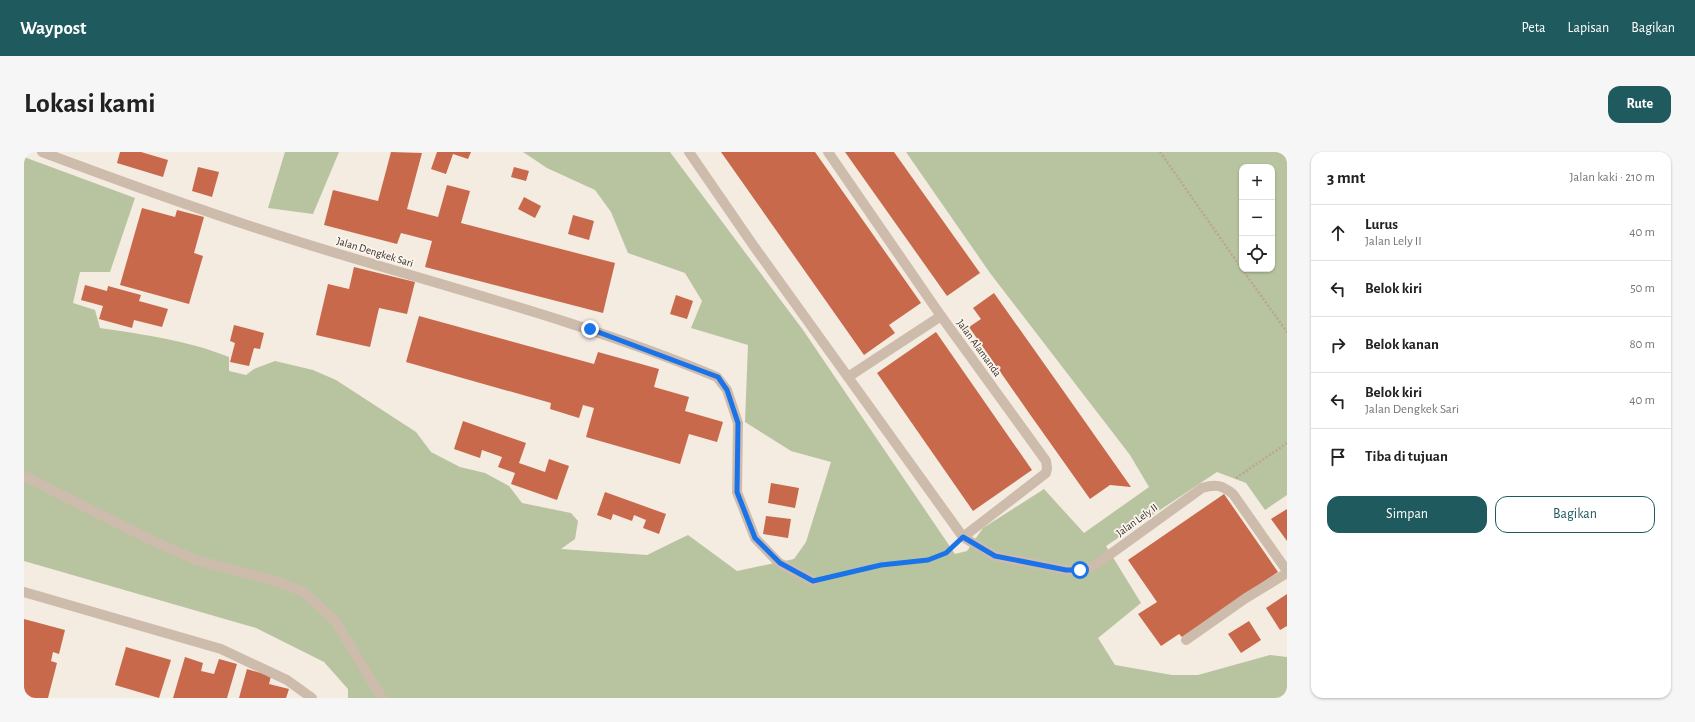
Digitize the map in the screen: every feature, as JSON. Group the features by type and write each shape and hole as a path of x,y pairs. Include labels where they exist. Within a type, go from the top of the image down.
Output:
{"street":[{"name":"Jalan Dengkek Sari","path":"42,152 137,187 314,246 590,329 718,377 727,390 738,423 737,492 755,538 780,563 813,581"},
{"path":"689,152 753,245 963,537"},
{"name":"Jalan Alamanda","path":"828,152 941,316 1046,461 1048,468 1046,473 963,537"},
{"path":"848,377 941,316"},
{"path":"24,476 153,541 196,560 276,581 304,592 335,621 382,698"},
{"name":"Jalan Lely II","path":"963,537 995,556 1066,570 1080,570 1094,566 1202,488 1214,485 1224,486"},
{"path":"1186,640 1246,598 1287,572 1233,494 1224,486"},
{"path":"24,592 221,649 287,680 312,698"}],"path":[{"path":"1160,152 1239,265"},
{"path":"1244,272 1287,332"},
{"path":"1224,486 1287,443"},
{"path":"813,581 881,565 928,560 946,553 963,537"}],"green space":[{"path":"285,152 339,152 313,214 268,208"},
{"path":"523,152 670,152 803,330 955,554 967,551 983,528 1044,489 1084,533 1149,487 1130,455 990,273 906,152 1287,152 1287,495 1265,510 1246,483 1217,472 1106,546 1141,603 1098,638 1115,665 1172,675 1198,675 1270,655 1287,657 1287,698 348,698 348,689 324,662 256,628 24,561 24,157 135,198 110,272 80,272 73,303 95,310 100,328 181,342 213,351 229,357 229,371 246,375 254,369 275,361 313,370 336,380 416,432 431,452 460,467 485,473 509,486 522,503 571,513 578,521 575,539 561,549 647,555 688,535 737,571 794,559 806,542 831,462 791,451 745,422 748,345 691,328 702,301 685,273 628,253 611,212 595,190 547,168"}],"building":[{"path":"120,152 141,152 168,160 163,177 117,163"},
{"path":"391,152 422,153 407,209 438,217 447,185 470,191 461,223 615,263 603,313 425,267 432,241 401,233 397,244 324,225 333,190 378,201"},
{"path":"437,152 471,152 468,159 453,154 446,174 431,169"},
{"path":"721,152 815,152 921,303 889,325 895,333 864,355"},
{"path":"845,152 894,152 980,273 947,296"},
{"path":"198,167 219,172 212,197 192,191"},
{"path":"514,167 529,171 526,181 511,177"},
{"path":"524,197 541,206 535,218 518,209"},
{"path":"142,208 175,217 177,210 204,217 194,253 203,256 189,304 120,285"},
{"path":"573,215 594,221 589,240 568,234"},
{"path":"354,267 415,282 407,314 379,308 370,347 316,335 328,284 349,289"},
{"path":"85,285 107,291 108,286 141,295 139,301 168,309 162,327 134,320 132,328 99,319 103,306 81,300"},
{"path":"994,293 1131,487 1110,485 1090,499 1029,413 969,327 981,319 973,308"},
{"path":"676,295 693,301 687,319 670,314"},
{"path":"419,316 594,364 598,352 659,369 654,387 689,397 685,411 723,422 717,442 689,434 680,464 586,437 594,408 583,405 579,418 550,409 551,403 406,362"},
{"path":"234,325 264,333 260,349 254,348 249,366 230,362 235,343 230,341"},
{"path":"936,332 1032,470 973,511 877,373"},
{"path":"463,421 526,443 519,463 545,472 549,459 569,466 557,500 511,484 515,473 498,467 502,457 482,450 480,458 454,449"},
{"path":"771,483 799,488 795,508 768,503"},
{"path":"605,492 666,514 659,534 643,528 646,520 634,515 632,521 613,514 611,520 597,515"},
{"path":"1224,494 1278,572 1182,637 1179,634 1161,646 1138,614 1157,602 1128,560"},
{"path":"1287,509 1287,541 1271,519"},
{"path":"766,516 791,519 788,538 763,534"},
{"path":"1287,594 1287,626 1280,630 1266,608"},
{"path":"24,619 65,630 59,654 53,652 51,661 57,663 48,698 24,698"},
{"path":"1249,621 1261,640 1241,653 1228,634"},
{"path":"126,647 171,660 159,698 115,685"},
{"path":"185,657 203,663 201,671 214,674 219,659 237,664 227,698 173,698"},
{"path":"247,669 271,676 269,684 289,689 286,698 239,698"}],"route":[{"path":"590,329 718,377 727,390 738,423 737,492 755,538 780,563 813,581 881,565 928,560 946,553 963,537 995,556 1066,570 1080,570"}]}
